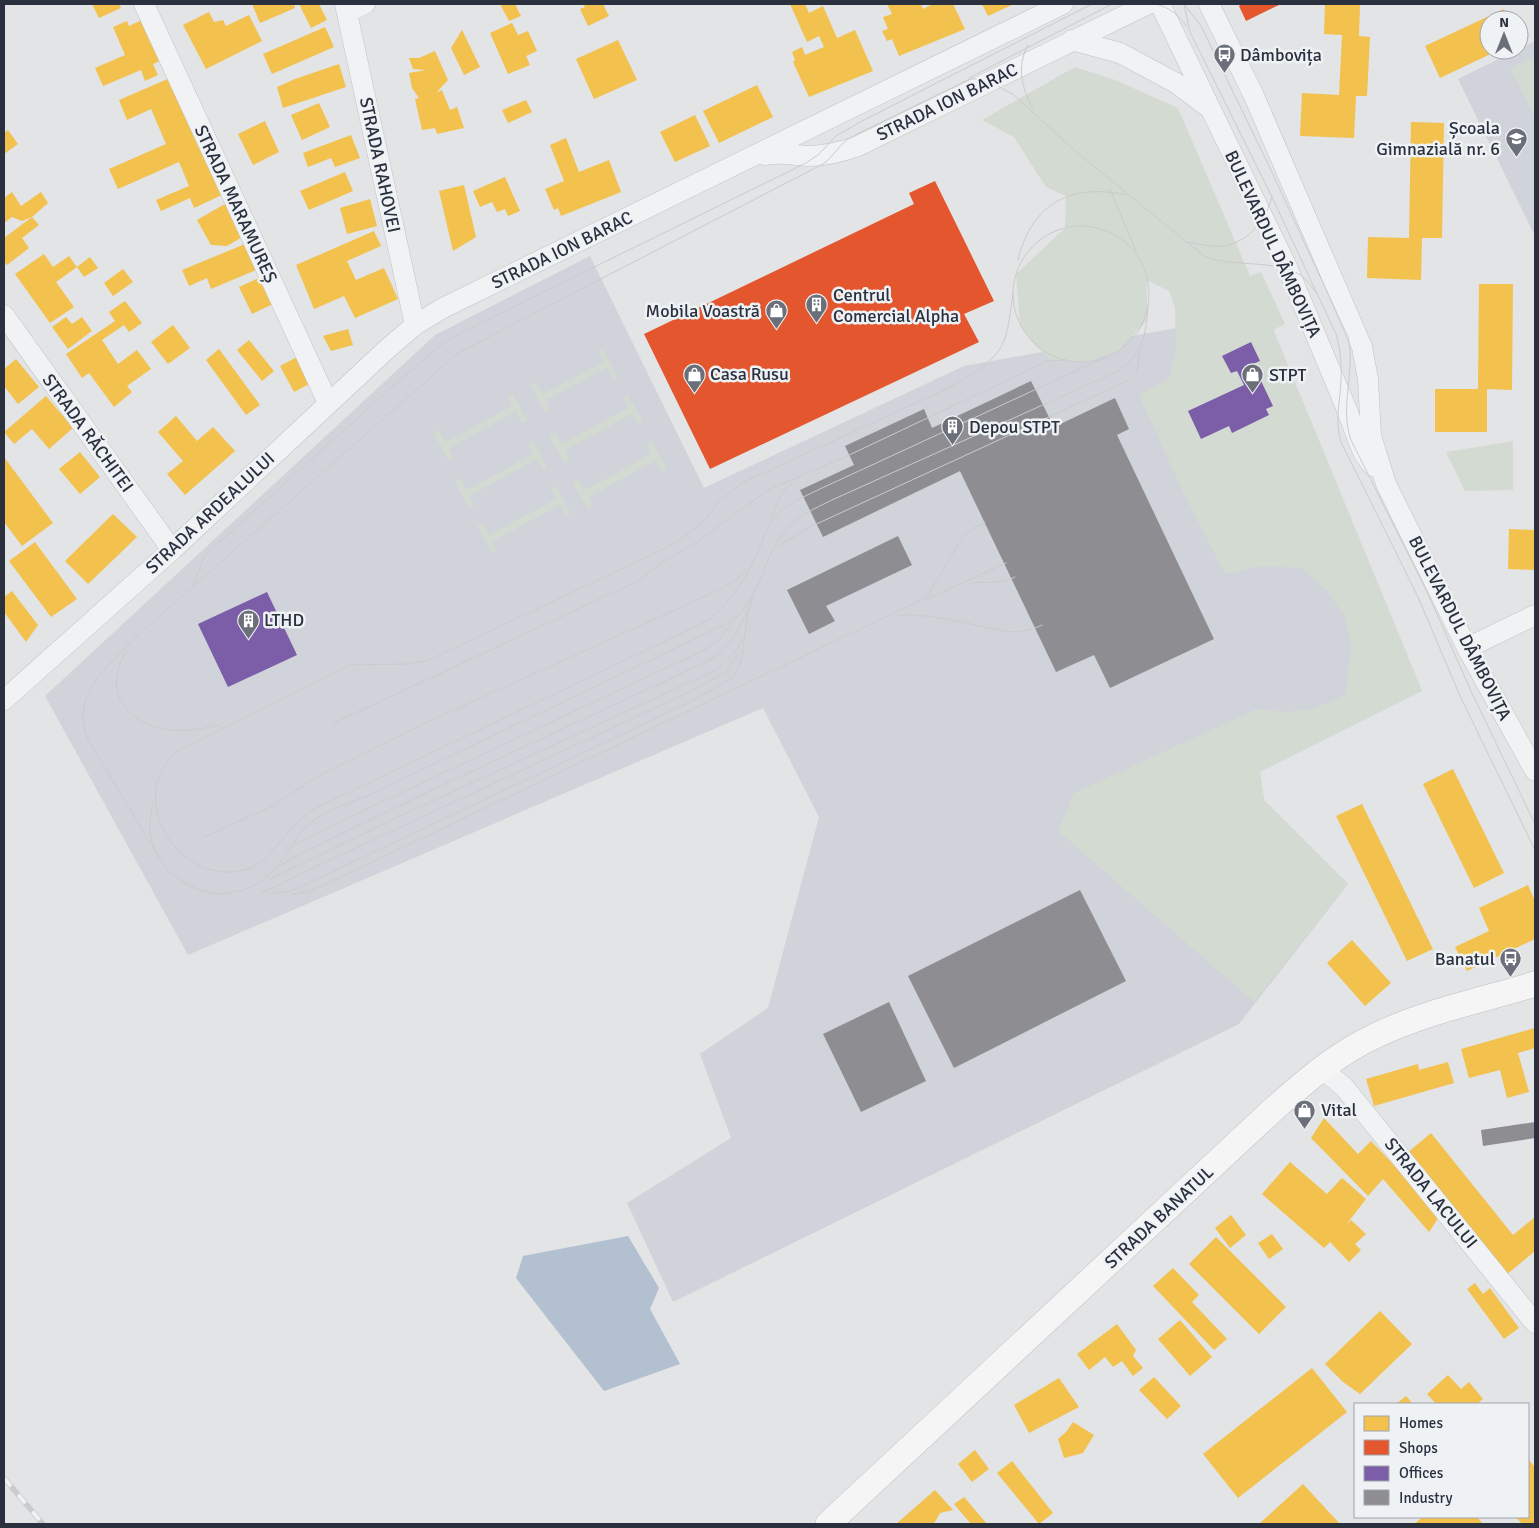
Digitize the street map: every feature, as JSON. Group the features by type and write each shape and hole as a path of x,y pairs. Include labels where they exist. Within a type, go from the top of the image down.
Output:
{"main road":[{"name":"STRADA BANATUL","path":"828,1524 1276,1107 1322,1068 1374,1036 1412,1020 1535,984"}],"street":[{"name":"STRADA MARAMUREȘ","path":"144,4 328,404"},
{"name":"STRADA ION BARAC","path":"415,326 444,308 1063,4"},
{"name":"STRADA ION BARAC","path":"736,165 771,154 818,155 836,153 858,146 1148,4"},
{"name":"BULEVARDUL DÂMBOVIȚA","path":"1160,4 1288,270 1348,410 1364,454 1386,484"},
{"name":"BULEVARDUL DÂMBOVIȚA","path":"1210,4 1254,96 1362,347 1368,379 1371,436 1386,484 1468,648 1535,771"},
{"name":"STRADA RAHOVEI","path":"352,6 415,326"},
{"path":"1072,40 1096,45 1127,56 1176,83 1210,109"},
{"name":"STRADA RĂCHITEI","path":"4,315 172,550"},
{"name":"STRADA ARDEALULUI","path":"4,700 172,550 386,350 415,326"},
{"path":"1468,648 1535,615"},
{"name":"STRADA LACULUI","path":"1322,1068 1344,1087 1535,1323"}],"shaded area":[{"name":"Școala Gimnazială nr. 6","path":"1535,41 1535,236 1458,79 1496,60 1529,60 1529,44"},
{"path":"1535,56 1535,118 1510,68"},
{"path":"1075,67 1115,80 1178,108 1250,276 1261,272 1285,324 1273,330 1422,691 1260,772 1264,800 1348,884 1254,1002 1058,831 1074,793 1257,709 1285,712 1313,709 1345,695 1351,648 1345,617 1327,591 1301,568 1262,566 1225,574 1183,492 1139,395 1168,379 1176,352 1175,307 1169,291 1147,280 1147,320 1118,351 1087,362 1051,360 1036,346 1020,325 1016,274 1065,228 1066,196 1046,187 1014,137 982,120"},
{"path":"590,256 704,488 964,366 1266,312 1422,691 1260,772 1264,800 1348,884 1239,1024 673,1302 627,1203 731,1138 700,1054 768,1008 819,817 763,708 188,955 45,696 435,335"},
{"path":"603,349 618,377 614,379 607,368 546,400 550,410 545,412 530,385 535,382 543,394 603,362 598,352"},
{"path":"512,393 527,420 522,423 516,412 449,448 454,458 448,460 433,433 439,430 446,442 512,406 507,396"},
{"path":"628,395 643,422 638,425 632,414 565,450 570,460 564,463 549,435 555,432 562,444 628,408 623,398"},
{"path":"533,441 548,468 544,470 537,459 470,496 475,505 469,508 454,481 460,478 467,490 533,454 528,444"},
{"path":"1513,441 1513,490 1465,491 1446,452"},
{"path":"652,442 667,469 662,472 655,461 589,497 593,506 588,510 572,481 578,478 585,490 651,454 646,445"},
{"path":"556,486 571,513 566,516 560,505 493,541 497,551 492,553 477,526 482,523 489,535 556,499 550,489"}],"water":[{"path":"628,1236 659,1288 650,1309 680,1364 604,1391 516,1278 523,1256"}],"building: Homes":[{"path":"92,4 119,4 121,8 99,18"},
{"path":"252,4 294,4 295,8 260,23"},
{"path":"299,4 319,4 327,20 311,28"},
{"path":"500,4 515,4 521,16 509,21"},
{"path":"583,4 603,4 609,16 588,26 580,9 585,7"},
{"path":"790,4 805,4 809,13 823,6 837,38 855,30 873,71 809,97 793,62 795,60 792,52 802,47 805,55 824,47 819,36 807,42"},
{"path":"887,4 921,4 923,9 933,4 953,4 965,29 899,56 892,39 887,41 882,31 888,29 883,17 892,14"},
{"path":"982,4 1014,4 988,16"},
{"path":"1325,4 1360,4 1359,36 1370,37 1367,96 1356,96 1354,138 1300,136 1302,93 1339,95 1342,35 1324,34"},
{"path":"209,12 214,22 223,20 226,26 249,15 262,41 206,69 183,25"},
{"path":"142,20 160,61 153,64 158,75 145,81 141,70 103,86 95,68 125,55 113,27 127,21 129,26"},
{"path":"1479,21 1479,59 1440,78 1425,46"},
{"path":"512,23 518,35 528,31 537,51 526,56 530,65 508,74 490,33"},
{"path":"325,27 334,47 272,74 263,54"},
{"path":"462,30 480,67 464,75 451,48"},
{"path":"618,40 637,80 594,99 576,59"},
{"path":"435,51 448,80 436,93 442,90 450,110 457,107 464,128 437,134 435,128 422,130 415,99 419,98 412,88 409,73 426,70 413,69 409,58 419,58"},
{"path":"339,64 346,87 283,108 277,87"},
{"path":"170,78 222,195 194,208 190,198 161,211 156,200 189,186 179,162 118,189 109,169 166,144 151,109 127,120 119,100"},
{"path":"757,85 773,117 719,143 703,111"},
{"path":"526,100 532,112 508,123 502,110"},
{"path":"319,103 330,127 302,140 291,115"},
{"path":"695,115 710,146 675,162 660,132"},
{"path":"265,121 279,152 253,165 238,134"},
{"path":"1411,122 1444,123 1442,238 1422,238 1421,280 1367,278 1368,237 1409,238"},
{"path":"8,130 18,144 4,154 4,133"},
{"path":"351,135 360,158 335,167 331,158 308,167 303,153"},
{"path":"566,138 579,172 609,160 621,192 561,216 558,208 554,210 545,189 564,181 550,145"},
{"path":"345,172 353,191 309,210 300,191"},
{"path":"505,177 520,211 508,216 505,209 497,212 492,202 480,207 473,191"},
{"path":"464,185 476,237 453,251 439,191"},
{"path":"12,192 21,206 41,192 48,203 32,217 22,221 12,217 4,223 4,198"},
{"path":"370,199 377,226 347,234 340,208"},
{"path":"230,201 249,233 227,246 211,245 197,220"},
{"path":"32,217 39,225 22,238 29,248 7,265 4,261 4,238"},
{"path":"374,231 381,246 347,261 356,280 384,268 398,299 355,318 344,296 314,309 296,265"},
{"path":"245,244 256,270 211,289 207,278 189,286 182,270"},
{"path":"44,254 53,267 69,256 77,267 56,282 74,307 50,323 15,274"},
{"path":"90,257 98,268 84,277 77,267"},
{"path":"123,269 133,282 113,296 104,283"},
{"path":"261,277 273,304 252,314 239,287"},
{"path":"1479,284 1513,284 1512,390 1487,389 1487,432 1435,432 1435,389 1478,389"},
{"path":"125,301 142,323 129,332 124,325 102,340 118,364 137,350 151,369 127,386 132,392 114,407 89,373 82,378 66,354 115,321 109,312"},
{"path":"66,317 72,324 82,317 92,331 68,349 52,327"},
{"path":"173,325 190,348 168,364 151,342"},
{"path":"348,329 353,345 331,351 323,336"},
{"path":"249,340 274,371 262,381 237,350"},
{"path":"219,349 260,405 246,415 206,360"},
{"path":"301,355 315,381 294,392 280,366"},
{"path":"16,359 39,387 18,404 4,386 4,369"},
{"path":"46,396 73,428 49,449 32,429 14,444 4,432"},
{"path":"176,416 197,441 213,427 235,451 185,495 167,474 183,461 158,432"},
{"path":"80,452 100,477 80,494 59,469"},
{"path":"4,457 53,523 22,546 4,522"},
{"path":"113,514 137,537 88,584 65,561"},
{"path":"1509,529 1535,530 1535,570 1508,569"},
{"path":"35,542 77,599 51,617 9,561"},
{"path":"12,591 38,625 26,642 4,612 4,597"},
{"path":"1453,769 1504,873 1474,888 1423,784"},
{"path":"1362,804 1433,949 1407,961 1336,816"},
{"path":"1528,885 1535,901 1535,939 1467,971 1455,947 1489,931 1479,908"},
{"path":"1352,940 1391,983 1365,1006 1327,963"},
{"path":"1535,1028 1535,1048 1518,1053 1529,1092 1507,1098 1500,1070 1469,1078 1461,1049"},
{"path":"1448,1062 1454,1083 1374,1106 1366,1079 1418,1064 1419,1070"},
{"path":"1324,1118 1358,1154 1371,1141 1391,1162 1439,1217 1429,1232 1383,1179 1368,1196 1311,1138"},
{"path":"1431,1133 1513,1235 1535,1217 1535,1251 1505,1276 1406,1154"},
{"path":"1290,1162 1327,1194 1342,1178 1366,1199 1346,1225 1351,1220 1366,1234 1355,1244 1361,1250 1349,1262 1330,1242 1324,1248 1262,1194"},
{"path":"1231,1215 1246,1235 1230,1248 1215,1228"},
{"path":"1272,1234 1283,1249 1269,1259 1258,1243"},
{"path":"1216,1237 1286,1307 1259,1334 1189,1264"},
{"path":"1173,1268 1199,1295 1192,1302 1227,1339 1214,1350 1153,1286"},
{"path":"1475,1283 1483,1294 1490,1288 1519,1328 1504,1339 1467,1289"},
{"path":"1380,1311 1412,1344 1360,1394 1343,1382 1325,1364"},
{"path":"1180,1320 1212,1357 1190,1376 1158,1339"},
{"path":"1117,1324 1136,1350 1133,1356 1143,1368 1133,1376 1122,1361 1113,1367 1105,1357 1089,1370 1077,1354"},
{"path":"1312,1368 1347,1412 1238,1498 1203,1454"},
{"path":"1448,1375 1461,1389 1469,1382 1483,1399 1478,1403 1435,1403 1427,1394"},
{"path":"1154,1377 1181,1406 1167,1419 1139,1390"},
{"path":"1059,1378 1079,1407 1029,1433 1014,1405"},
{"path":"1406,1396 1412,1403 1397,1403"},
{"path":"1073,1422 1094,1435 1083,1453 1064,1458 1058,1439"},
{"path":"975,1450 989,1469 972,1482 958,1464"},
{"path":"1529,1460 1535,1467 1535,1524 1522,1524 1517,1518 1529,1518"},
{"path":"1012,1461 1053,1513 1039,1524 997,1473"},
{"path":"1303,1484 1340,1524 1259,1524"},
{"path":"935,1490 953,1510 940,1513 935,1522 931,1524 896,1524"},
{"path":"964,1497 987,1524 971,1524 954,1504"},
{"path":"1422,1518 1478,1518 1483,1524 1414,1524"}],"building: Shops":[{"path":"1242,4 1281,4 1246,21 1239,6"},
{"name":"Centrul Comercial Alpha","path":"935,181 994,301 964,314 979,342 710,469 644,334 914,204 909,193"}],"building: Offices":[{"path":"1251,342 1260,361 1253,364 1273,406 1266,409 1269,415 1232,433 1229,426 1201,439 1188,411 1244,385 1237,371 1231,373 1222,356"},
{"name":"LTHD","path":"267,592 297,655 228,687 198,624"}],"building: Industry":[{"path":"1031,381 1054,427 1115,398 1129,429 1117,435 1214,639 1110,688 1094,655 1056,672 960,471 823,537 800,490 854,465 845,446 924,409 932,428"},
{"path":"898,536 912,565 826,606 835,621 809,634 787,590"},
{"path":"1080,890 1126,981 954,1068 908,976"},
{"path":"889,1002 926,1081 861,1112 823,1034"},
{"path":"1535,1122 1535,1138 1483,1146 1481,1130"}],"tram line":[{"path":"194,585 204,556 441,345 460,333 806,163 818,155 836,136 862,121 1092,4"},
{"path":"969,78 1112,4"},
{"path":"1156,4 1173,12 1187,27"},
{"path":"1184,4 1190,32 1272,197 1336,334 1341,364 1338,418 1341,442 1418,597 1460,696 1535,850"},
{"path":"1184,4 1201,26 1270,168 1348,337 1350,363 1347,415 1351,440 1428,594 1471,691 1535,824"},
{"path":"1028,45 1024,53 1021,69 1023,85 1033,109"},
{"path":"158,856 90,743 84,726 83,711 87,697 94,683 115,658 138,635 458,353 817,167 826,162 845,141 859,133 970,79 989,81 1014,95 1074,150 1204,256 1227,262 1275,266 1286,269 1297,273 1316,292"},
{"path":"1110,189 1136,251"},
{"path":"1018,260 1024,240 1033,224 1044,211 1057,201 1072,195 1089,192 1127,195"},
{"path":"1188,242 1223,246 1240,240 1248,235 1261,221 1272,196"},
{"path":"1081,226 1107,231 1129,246 1144,268 1149,294 1144,320 1129,342 1107,357 1081,362 1055,357 1033,342 1018,320 1013,294 1018,268 1033,246 1055,231 1081,226"},
{"path":"1013,293 1006,335 1002,345 997,353 981,368 944,390 742,483 719,501 704,521 670,546 429,660 407,664 349,665 177,751 162,771 156,793 158,815 167,836 182,854 201,866 224,872 248,869 257,865 265,859 295,824 312,810 709,620 732,596 743,580 772,521 791,504 1106,357"},
{"path":"217,894 241,890 259,882 275,869 305,828 328,812 367,796 732,621 750,600 776,543 794,522 806,513 832,500 1118,371 1133,358 1142,343 1148,306"},
{"path":"777,547 810,527 1129,380 1137,372 1140,351"},
{"path":"332,724 640,580 661,563 697,542 768,490 845,457 1048,361 1066,360"},
{"path":"771,518 782,493 794,480"},
{"path":"292,894 307,892 322,886 926,598 963,537 975,527 985,522"},
{"path":"927,599 1006,563"},
{"path":"202,838 272,806 320,775 423,724 721,589 737,579 746,570"},
{"path":"969,583 998,582 1015,577"},
{"path":"272,893 288,892 298,888 688,703 731,679 738,669 742,656 748,611 753,597 736,633 724,649 708,661 419,796 302,853 276,868"},
{"path":"898,615 935,617 1015,632 1033,629 1042,625"},
{"path":"294,845 704,650 718,641 732,624"},
{"path":"267,881 385,823 718,669 735,652 743,639"},
{"path":"125,653 119,665 116,678 117,692 123,704 142,722 154,727 180,730 193,730 219,725"},
{"path":"261,892 271,889 687,693 726,672 738,654"},
{"path":"153,803 150,835 153,845 164,865 171,873 190,886 211,893 222,894"}],"railway":[{"path":"4,1478 43,1524"}],"place":[{"name":"Dâmbovița","path":"1224,74"},
{"name":"Școala Gimnazială nr. 6","path":"1516,157"},
{"name":"Centrul Comercial Alpha","path":"817,324"},
{"name":"Mobila Voastră","path":"776,330"},
{"name":"Casa Rusu","path":"694,393"},
{"name":"STPT","path":"1253,394"},
{"name":"Depou STPT","path":"953,446"},
{"name":"LTHD","path":"248,639"},
{"name":"Banatul","path":"1511,978"},
{"name":"Vital","path":"1305,1129"}]}
